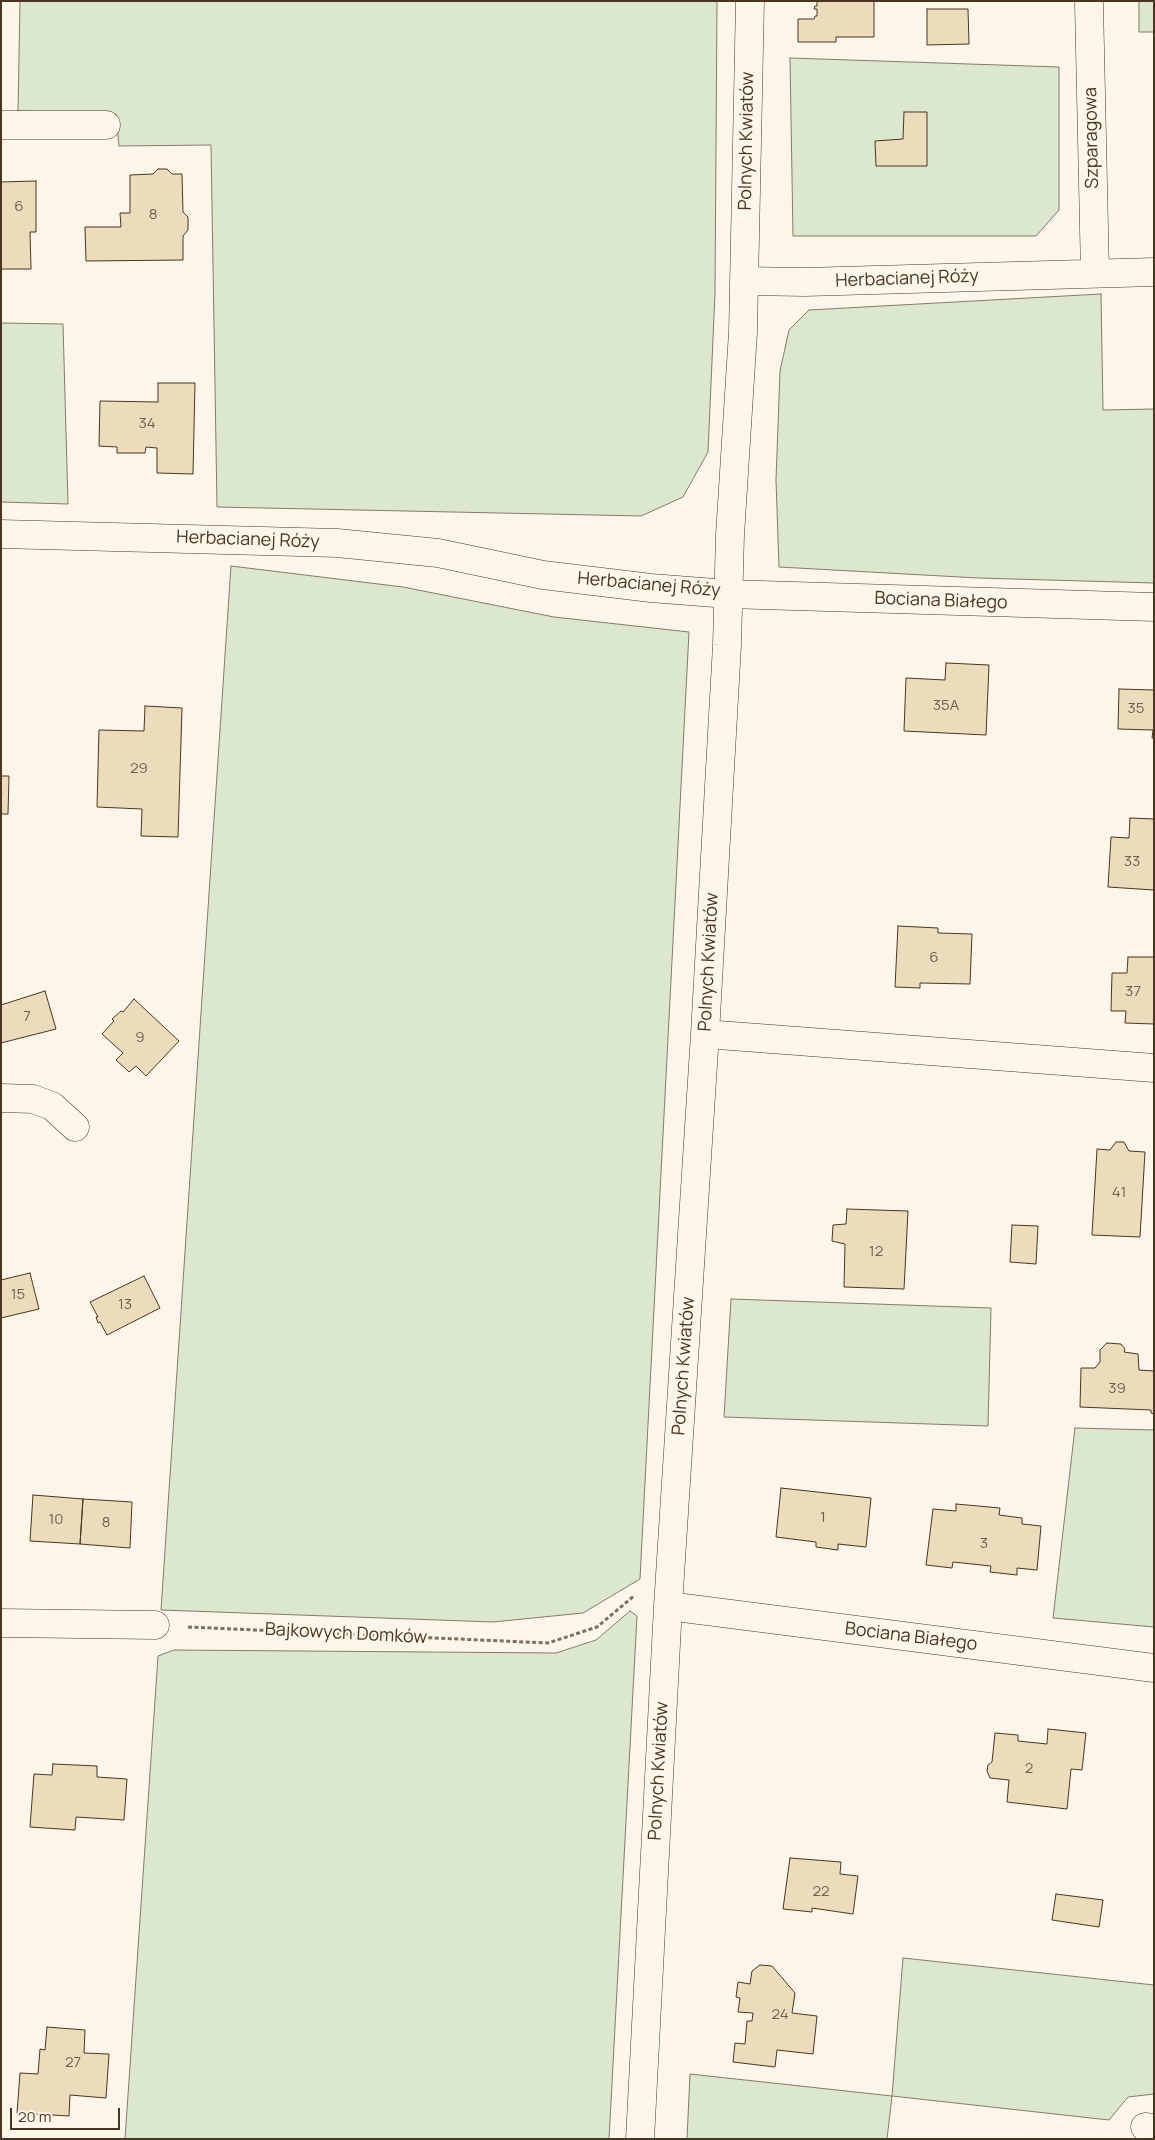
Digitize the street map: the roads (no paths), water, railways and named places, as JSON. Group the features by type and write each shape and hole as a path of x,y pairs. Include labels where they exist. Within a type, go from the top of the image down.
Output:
{"street":[{"name":"Polnych Kwiatów","path":"744,281 750,1"},
{"name":"Szparagowa","path":"1089,4 1095,273"},
{"path":"1,124 106,125"},
{"name":"Herbacianej Róży","path":"1,534 337,543 438,553 543,575 650,588 728,594 743,332 744,281 805,282 1154,272"},
{"name":"Polnych Kwiatów","path":"640,2139 668,1606 705,1034 728,594"},
{"name":"Bociana Białego","path":"728,594 1154,607"},
{"path":"705,1034 1154,1068"},
{"path":"1,1098 33,1099 52,1106 75,1127"},
{"name":"Bociana Białego","path":"668,1606 1154,1668"},
{"path":"1,1623 155,1625"}]}
